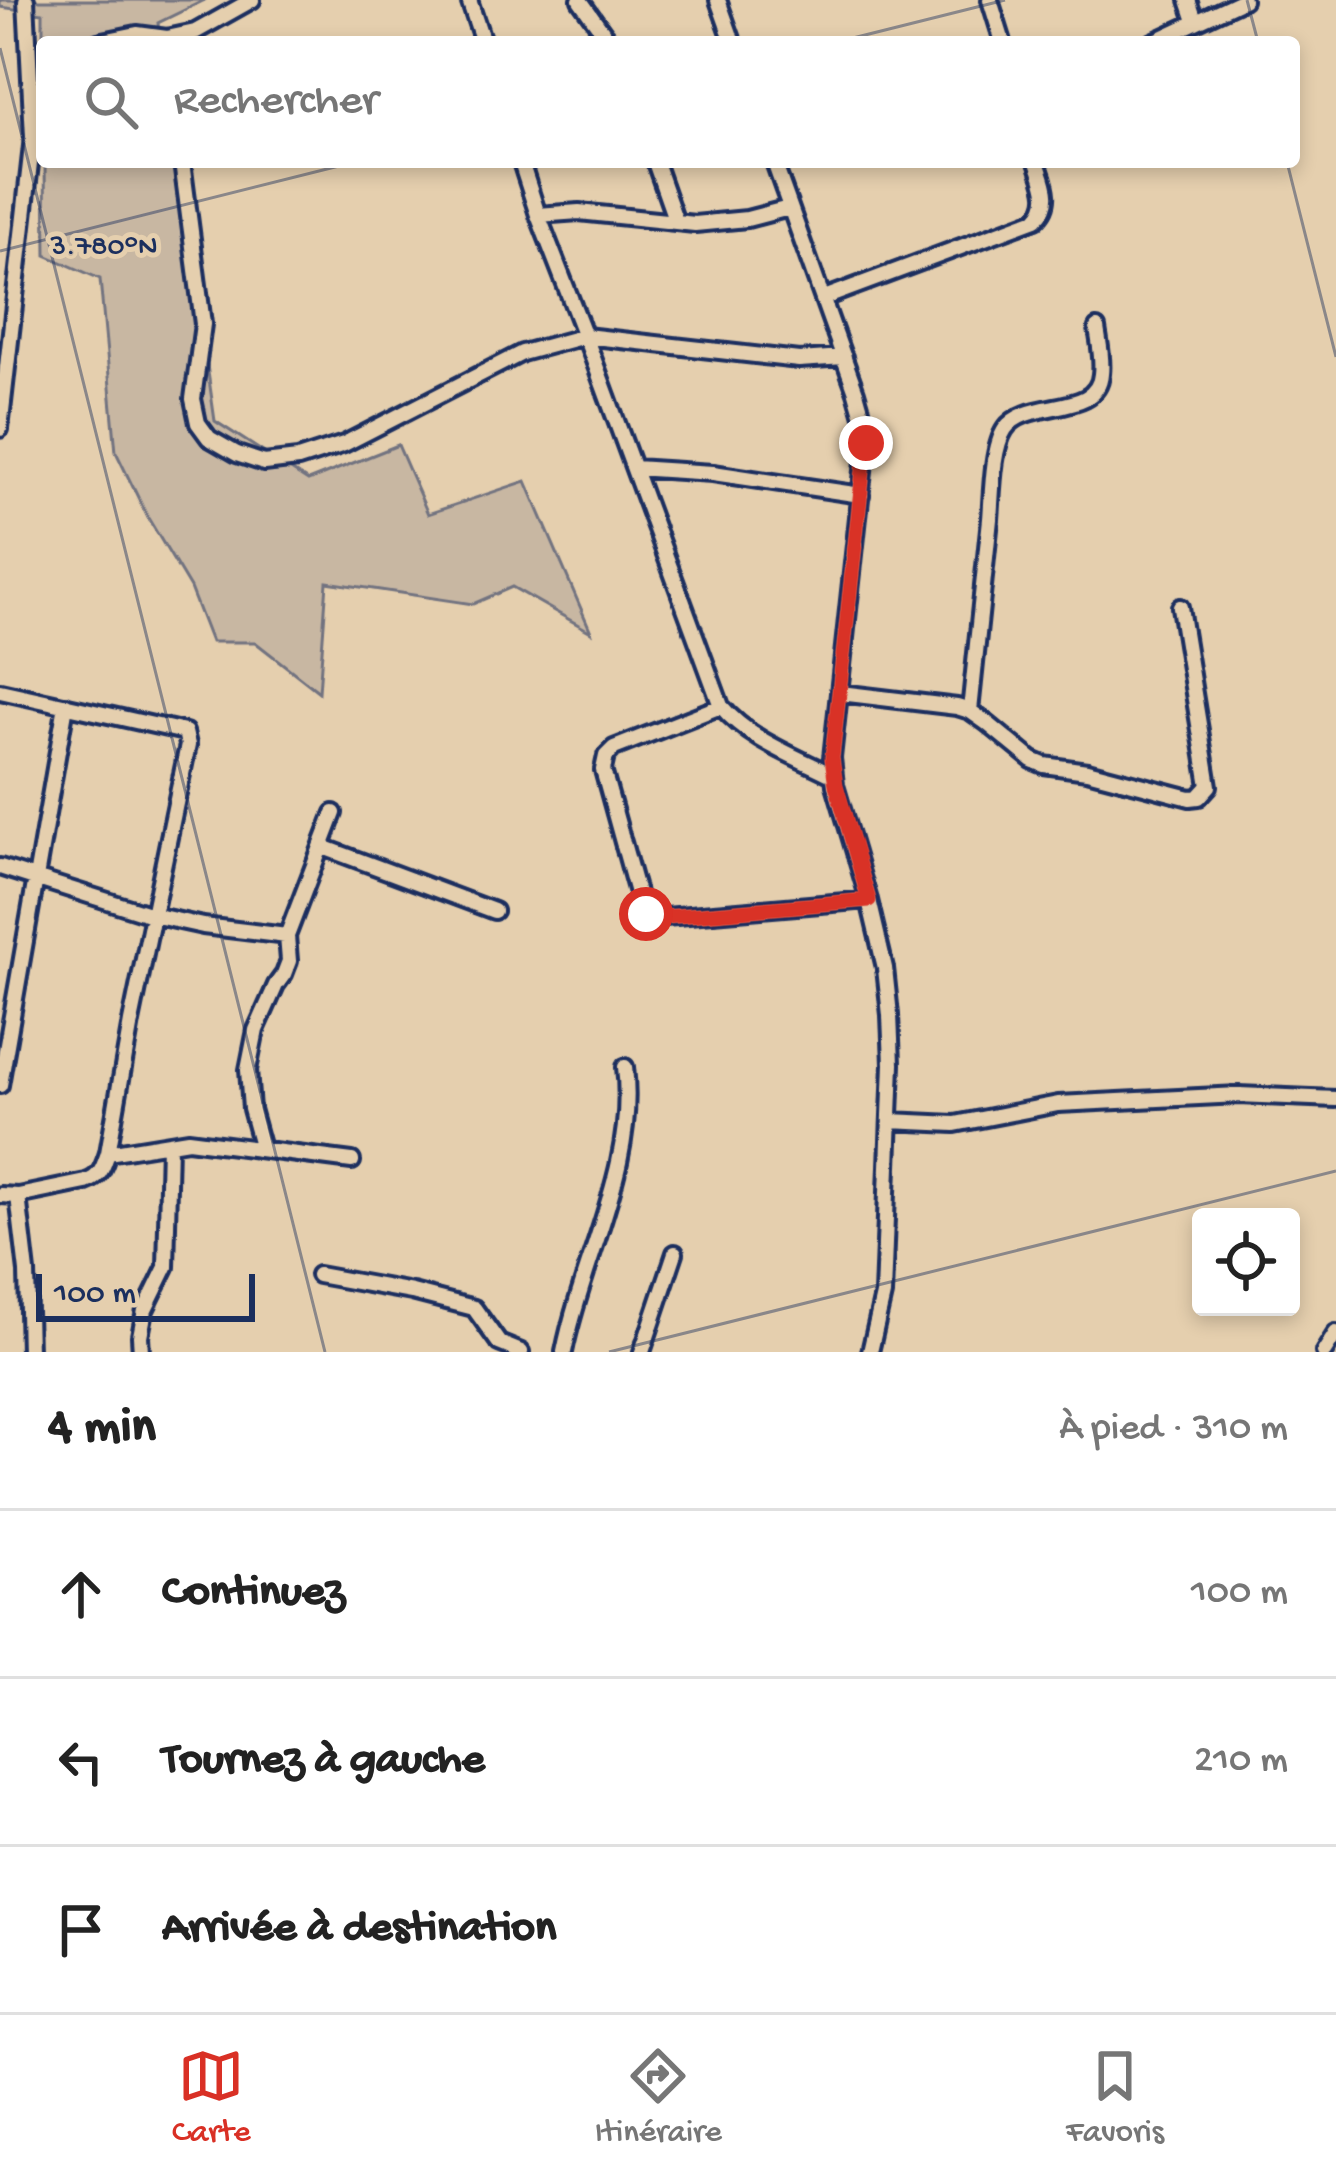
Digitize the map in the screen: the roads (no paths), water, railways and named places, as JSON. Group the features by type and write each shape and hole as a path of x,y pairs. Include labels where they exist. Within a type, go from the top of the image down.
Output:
{"street":[{"path":"1,422 32,137 36,51 26,0"},
{"path":"181,36 252,0"},
{"path":"470,0 481,36"},
{"path":"580,0 606,36"},
{"path":"718,0 731,36"},
{"path":"990,0 1001,36"},
{"path":"1188,0 1195,21"},
{"path":"1165,36 1243,0"},
{"path":"183,168 203,324 193,399 198,423 209,438 264,463 298,459 344,444 523,353 585,336 799,361 844,357"},
{"path":"523,168 721,706 759,738 834,776"},
{"path":"657,168 676,222"},
{"path":"776,168 844,357 864,420 866,443 832,758 885,968 890,1015 883,1294 870,1352"},
{"path":"824,298 1036,219 1046,210 1048,197 1039,168"},
{"path":"538,215 578,212 694,224 747,219 789,208"},
{"path":"970,711 1001,433 1029,412 1085,399 1096,390 1102,376 1097,328"},
{"path":"634,468 713,473 861,495"},
{"path":"840,694 957,707 970,711 1044,765 1087,771 1190,798 1199,796 1209,786 1180,607"},
{"path":"0,692 185,732 188,745 108,1153 97,1179 18,1196 0,1195"},
{"path":"0,1084 66,705"},
{"path":"721,706 614,748 606,756 603,770 646,914 653,918 869,900"},
{"path":"262,1149 251,1108 248,1070 260,1018 289,961 287,936 334,814"},
{"path":"323,847 494,911"},
{"path":"0,867 152,916 287,936"},
{"path":"564,1352 614,1184 629,1097 626,1067"},
{"path":"890,1121 955,1124 1058,1104 1239,1095 1336,1099"},
{"path":"108,1153 188,1140 352,1161"},
{"path":"141,1352 145,1310 166,1267 169,1144"},
{"path":"18,1196 27,1272 28,1352"},
{"path":"641,1352 676,1253"},
{"path":"318,1275 474,1308 499,1343 521,1352"},
{"path":"1324,1352 1336,1333"}]}
